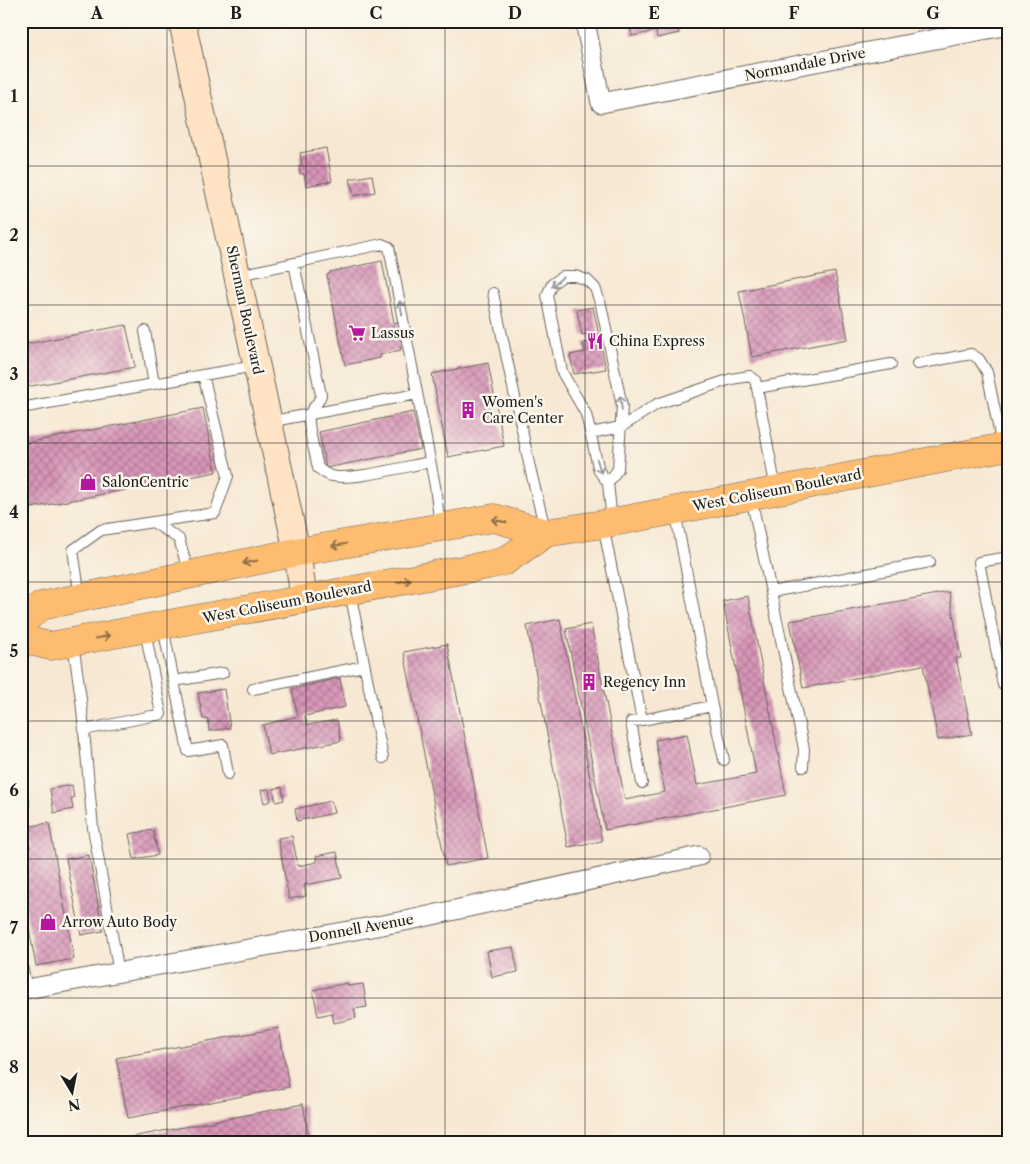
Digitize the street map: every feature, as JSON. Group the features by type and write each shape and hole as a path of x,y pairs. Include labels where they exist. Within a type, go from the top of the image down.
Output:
{"highway":[{"name":"West Coliseum Boulevard","path":"21,639 50,646 505,561 546,533 608,523 1006,447"},
{"name":"West Coliseum Boulevard","path":"21,623 41,606 297,552 440,527 494,518 546,533"}],"main road":[{"name":"Sherman Boulevard","path":"182,21 297,552 304,599"}],"street":[{"name":"Normandale Drive","path":"585,21 600,103 1009,25"},
{"name":"Donnell Avenue","path":"24,990 410,920 699,856"}],"lane":[{"path":"238,275 382,244 389,247 430,462 440,527"},
{"path":"294,263 320,395 320,401 309,414 318,468 334,477 349,477 430,462"},
{"path":"608,483 618,470 622,406 608,334 595,288 587,280 575,276 563,276 552,284 547,295 562,372 586,414 599,471 608,483 608,523 642,720"},
{"path":"493,293 530,468 546,533"},
{"path":"145,331 154,384"},
{"path":"917,364 971,354 978,359 987,372 1006,447"},
{"path":"757,388 891,364"},
{"path":"21,408 256,366"},
{"path":"81,598 73,550 101,530 215,513 228,476 203,375"},
{"path":"591,433 621,427 657,404 731,379 750,376 755,380 771,592 804,749 802,767"},
{"path":"268,422 417,394"},
{"path":"674,510 724,760"},
{"path":"154,522 179,539 190,576"},
{"path":"1009,557 979,562 1003,685 1009,687"},
{"path":"771,592 930,562"},
{"path":"350,591 383,758"},
{"path":"154,627 174,681 188,751 223,745 228,774"},
{"path":"84,730 161,714 154,627"},
{"path":"73,642 84,730 93,828 119,973"},
{"path":"252,688 364,666"},
{"path":"174,681 223,673"},
{"path":"642,783 632,722 712,706"},
{"path":"21,790 24,804 21,807"},
{"path":"21,961 24,990"}],"building":[{"path":"629,21 677,21 679,33 657,38 656,31 632,36"},
{"path":"688,21 708,21 708,22 689,26"},
{"path":"709,21 738,21 738,23 711,28"},
{"path":"326,148 332,181 306,186 304,174 300,174 299,166 302,165 300,153"},
{"path":"372,175 375,192 354,196 350,179"},
{"path":"382,261 394,323 398,322 403,345 400,346 401,350 380,355 380,358 345,365 327,275 330,272"},
{"path":"835,272 848,339 752,357 739,291"},
{"name":"China Express","path":"593,307 606,369 574,374 570,355 585,352 583,343 589,342 588,334 582,335 577,310"},
{"path":"126,325 135,367 21,388 21,345"},
{"name":"Women's Care Center","path":"488,363 504,446 448,457 432,374"},
{"path":"203,408 216,472 21,510 21,444"},
{"path":"413,412 421,449 326,468 319,432"},
{"path":"949,592 961,658 956,658 972,734 938,740 923,665 803,688 790,621"},
{"name":"Regency Inn","path":"748,596 786,795 605,830 566,629 591,624 625,800 665,792 655,740 687,734 697,785 756,774 723,601"},
{"path":"560,619 602,841 568,847 527,626"},
{"path":"447,644 488,858 446,866 404,652"},
{"path":"340,678 345,707 305,716 307,725 337,720 341,741 269,755 263,725 298,716 292,689"},
{"path":"224,689 230,728 209,731 208,719 203,719 198,693"},
{"path":"72,785 74,798 71,798 73,809 54,813 50,789"},
{"path":"282,787 284,800 276,802 273,789"},
{"path":"269,789 271,801 264,803 261,790"},
{"path":"331,801 334,813 297,821 295,809"},
{"name":"Arrow Auto Body","path":"49,823 74,959 36,966 21,885 21,872 28,871 24,849 30,848 26,827"},
{"path":"153,830 158,855 134,859 129,834"},
{"path":"292,836 298,866 317,862 316,856 337,852 342,878 304,885 306,896 289,899 278,838"},
{"path":"89,855 103,931 81,935 66,859"},
{"path":"513,947 518,972 492,977 487,951"},
{"path":"347,983 348,986 363,984 367,1007 354,1009 356,1018 334,1023 332,1013 318,1016 313,990"},
{"path":"279,1028 289,1087 128,1118 116,1058"},
{"path":"303,1104 310,1143 106,1143 106,1142"}],"place":[{"name":"Lassus","path":"357,333"},
{"name":"China Express","path":"595,341"},
{"name":"Women's Care Center","path":"468,410"},
{"name":"SalonCentric","path":"88,482"},
{"name":"Regency Inn","path":"589,682"},
{"name":"Arrow Auto Body","path":"48,922"}]}
